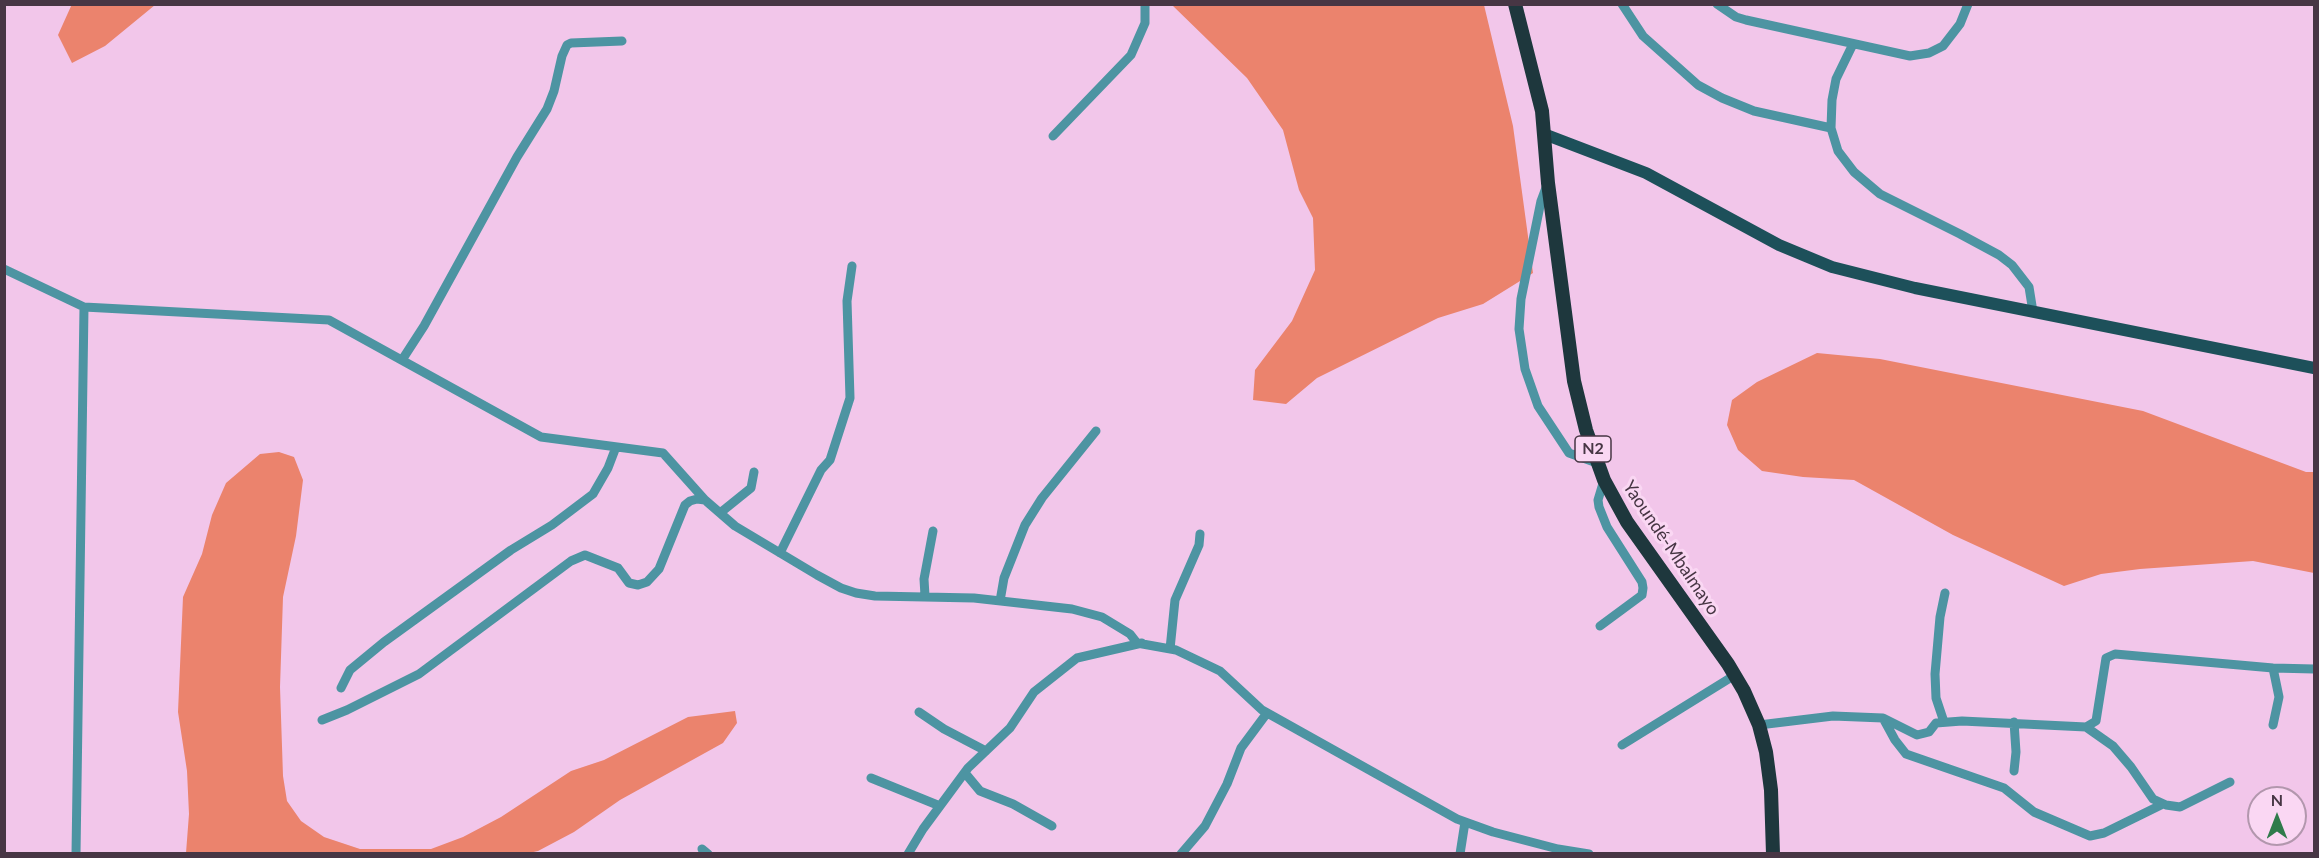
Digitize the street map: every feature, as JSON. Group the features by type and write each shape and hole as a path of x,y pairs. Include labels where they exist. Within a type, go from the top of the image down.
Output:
{"highway":[{"name":"Yaoundé-Mbalmayo","path":"1515,4 1538,87 1574,381 1597,463 1628,522 1735,675 1759,725 1766,752 1771,790 1773,854"}],"main road":[{"path":"1544,134 1646,173 1779,245 1832,267 1885,282 2314,369"}],"street":[{"path":"1053,136 1131,55 1145,23 1145,4"},
{"path":"1622,4 1643,36 1680,70 1709,91 1754,111 1831,128"},
{"path":"1717,4 1736,17 1900,55 1929,53 1948,42 1960,24 1968,4"},
{"path":"402,360 424,326 517,157 547,110 567,45 622,41"},
{"path":"1853,44 1836,79 1832,100 1831,128 1838,151 1866,185 1893,202 1988,249 2012,265 2029,287 2033,312"},
{"path":"1548,183 1541,201 1521,299 1519,329 1525,369 1538,406 1569,453 1597,463"},
{"path":"780,553 822,470 830,460 850,398 847,301 852,266"},
{"path":"4,269 84,307 329,320 541,437 663,453 705,501 735,526 841,588 874,596 925,596 1000,601 1072,609 1102,617 1130,634 1137,643 1170,649 1220,671 1267,713 1392,784 1465,822 1558,849 1589,854"},
{"path":"76,854 84,307"},
{"path":"1000,601 1004,578 1025,525 1042,498 1096,431"},
{"path":"341,688 350,670 384,642 593,494 608,468 616,447"},
{"path":"720,513 751,488 754,472"},
{"path":"1600,626 1642,595 1643,588 1642,582 1607,527 1599,507 1598,500 1604,480"},
{"path":"322,720 419,675 571,561 585,555 618,568 629,583 638,585 647,582 659,568 685,506 690,501 705,501"},
{"path":"925,596 924,579 933,531"},
{"path":"1170,649 1175,600 1199,545 1200,534"},
{"path":"1944,722 1936,698 1935,674 1940,617 1945,593"},
{"path":"908,854 965,773 1010,728 1034,692 1077,658 1142,643"},
{"path":"2086,727 2096,721 2106,658 2115,654 2273,668 2314,669"},
{"path":"2273,668 2279,697 2273,725"},
{"path":"1622,745 1735,675"},
{"path":"919,712 944,729 986,750"},
{"path":"1181,854 1205,826 1227,784 1241,748 1267,713"},
{"path":"1759,725 1833,716 1883,718 1917,735 1929,732 1936,723 1944,722 2014,722 2086,727 2113,746 2153,799 2163,804 2180,807 2230,782"},
{"path":"1883,718 1906,754 2004,788 2034,812 2090,836 2104,833 2163,804"},
{"path":"2014,722 2016,752 2014,771"},
{"path":"965,773 980,790 1013,804 1052,826"},
{"path":"871,778 940,806"},
{"path":"1460,854 1465,822"}],"shaded area":[{"path":"72,4 155,5 105,46 72,63 58,35"},
{"path":"1172,5 1484,5 1513,126 1533,273 1483,304 1438,318 1317,378 1286,404 1253,400 1255,370 1292,321 1315,270 1313,218 1299,190 1283,130 1247,78"},
{"path":"1817,353 1880,359 2143,411 2306,472 2314,472 2314,573 2253,561 2101,574 2064,586 1953,535 1854,480 1803,477 1762,471 1738,450 1727,425 1732,400 1757,382"},
{"path":"279,452 294,457 303,480 296,536 283,597 280,687 283,776 287,801 301,821 324,837 360,849 431,849 463,837 501,817 571,771 604,760 688,717 735,711 737,723 723,743 620,800 574,832 538,851 529,853 186,853 189,814 187,771 178,712 183,597 202,554 212,515 226,483 260,454"}]}
